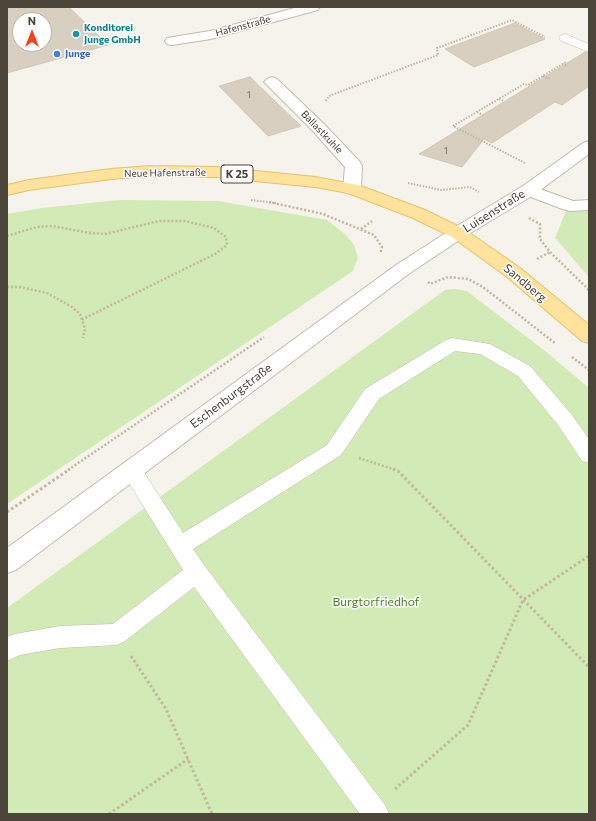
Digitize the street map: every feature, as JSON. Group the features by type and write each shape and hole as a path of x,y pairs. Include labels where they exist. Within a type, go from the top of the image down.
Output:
{"main road":[{"name":"Neue Hafenstraße","path":"7,190 29,185 111,174 150,171 232,173 315,182 352,189 419,214 458,233"},
{"name":"Sandberg","path":"458,233 513,272 589,336"}],"street":[{"name":"Hafenstraße","path":"172,41 211,35 313,7"},
{"name":"Ballastkuhle","path":"272,82 318,127 354,166 352,189"},
{"name":"Luisenstraße","path":"458,233 529,190 589,146"},
{"name":"Luisenstraße","path":"529,190 571,206 589,206"},
{"name":"Eschenburgstraße","path":"7,562 403,269 458,233"}],"lane":[{"path":"565,38 589,48"},
{"path":"180,546 334,450 372,394 452,344 484,348 524,370 564,420 589,455"},
{"path":"131,469 196,572 372,812"},
{"path":"7,650 15,645 60,637 117,634 196,572"}],"path":[{"path":"326,101 329,96 438,55 437,48 512,20 550,39"},
{"path":"488,29 492,31"},
{"path":"464,38 469,40"},
{"path":"549,175 453,126 524,84 528,85 567,61"},
{"path":"562,64 568,66"},
{"path":"543,76 550,79"},
{"path":"499,99 504,102"},
{"path":"477,112 483,114"},
{"path":"422,187 441,190 470,187 540,224 540,239 550,252 589,290"},
{"path":"245,199 281,204 323,214 361,229 374,236 382,247 379,258"},
{"path":"7,236 36,226 52,226 90,233 105,234 159,221 185,221 214,228 226,237 227,245 215,254 81,320"},
{"path":"403,269 430,284 448,277 468,279 483,287 558,346"},
{"path":"7,287 20,287 47,292 72,306 80,314 85,329 83,338"},
{"path":"7,512 271,332"},
{"path":"570,355 589,370"},
{"path":"334,450 398,471 589,667"},
{"path":"372,812 468,725 523,600 589,556"},
{"path":"117,634 166,708 212,814"},
{"path":"109,814 188,759"}],"green space":[{"path":"119,200 218,201 327,220 345,234 354,245 358,258 353,271 7,504 7,214 42,208"},
{"path":"566,211 589,211 589,277 555,238"},
{"name":"Burgtorfriedhof","path":"455,289 467,291 545,351 589,388 589,814 7,814 7,608 445,290"}],"building":[{"name":"Konditorei Junge GmbH","path":"7,7 69,7 108,45 7,73"},
{"path":"515,23 545,39 474,67 445,49"},
{"path":"585,52 589,53 589,86 562,105 555,102 492,143 484,139 462,167 419,154"},
{"path":"250,77 301,126 268,136 219,86"}],"place":[{"name":"Konditorei Junge GmbH","path":"76,34"},
{"name":"Junge","path":"57,54"}]}
